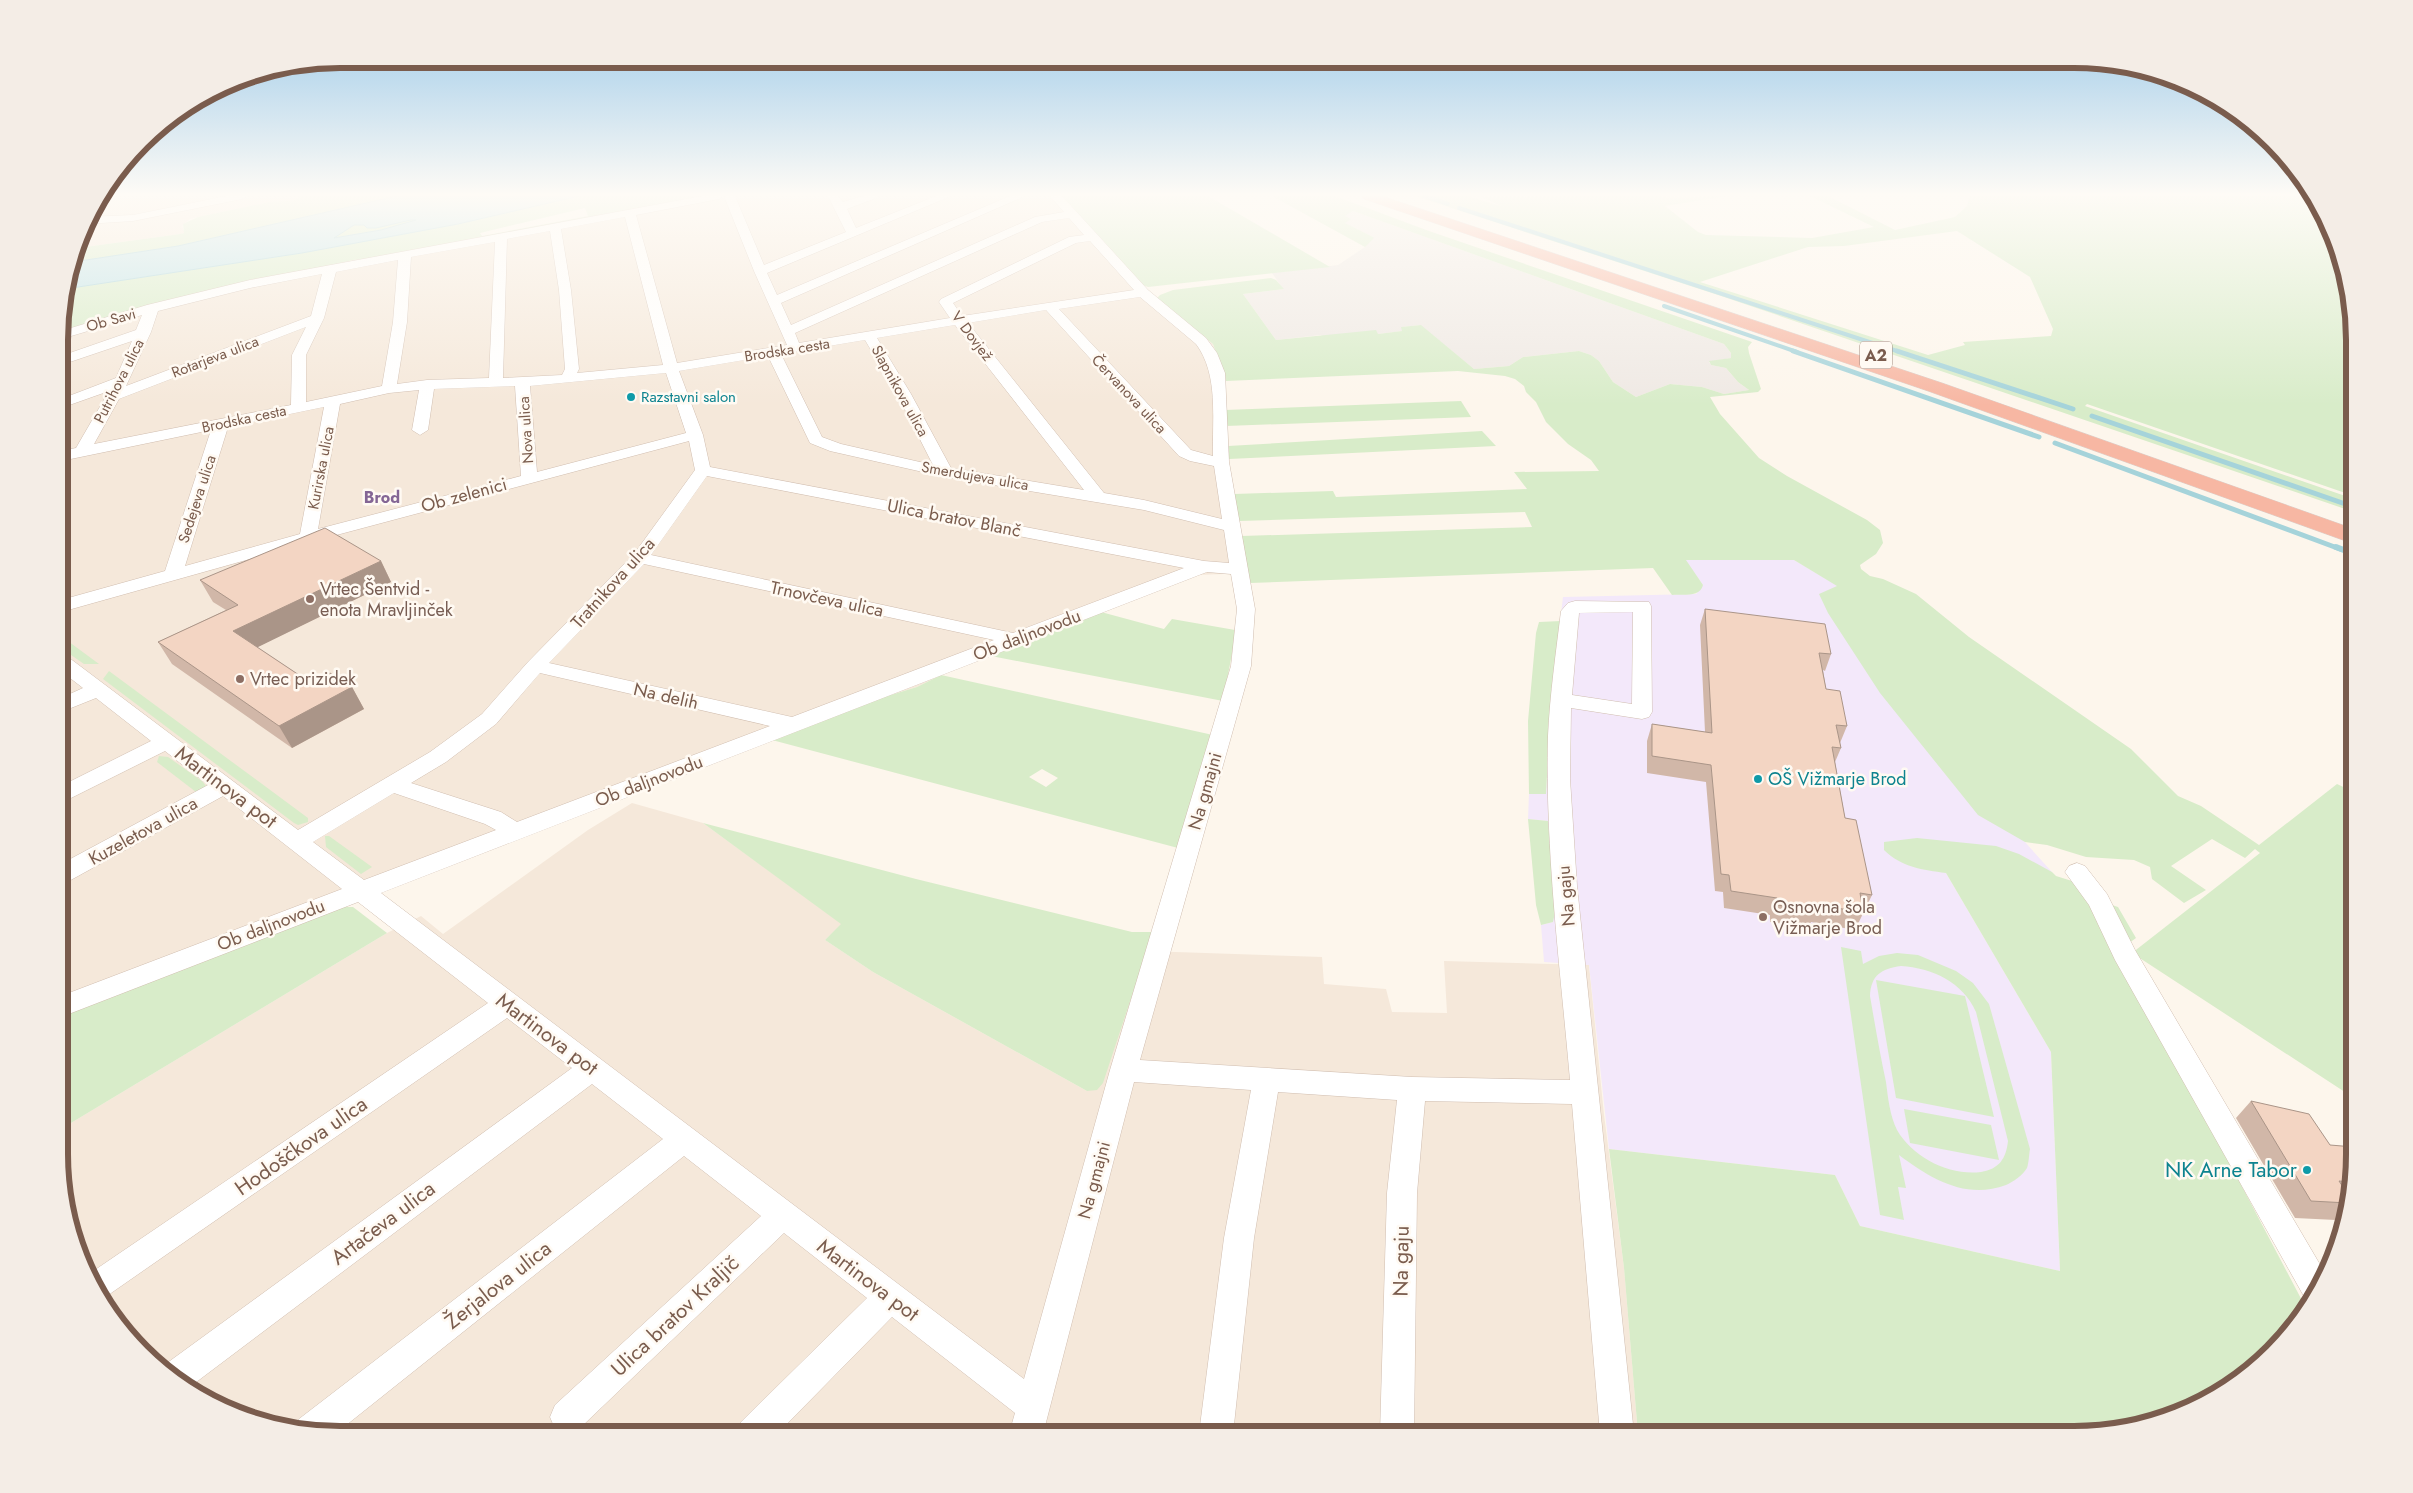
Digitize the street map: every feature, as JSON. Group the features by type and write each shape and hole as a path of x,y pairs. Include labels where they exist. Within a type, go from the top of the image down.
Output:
{"highway":[{"name":"A2","path":"1575,266 1926,384 2346,534"},
{"name":"A2","path":"1607,266 2008,399 2346,518"}],"street":[{"name":"Ob Savi","path":"68,333 152,308 250,284 348,266"},
{"path":"389,389 400,322 404,266"},
{"name":"Nova ulica","path":"496,381 500,266"},
{"path":"561,266 572,369 568,378"},
{"path":"643,266 671,368 695,435 703,470"},
{"path":"758,266 796,349"},
{"path":"760,271 773,266"},
{"path":"774,301 856,266"},
{"path":"787,332 936,266"},
{"name":"V Dovjež","path":"1020,266 946,302 958,320 1098,498"},
{"name":"Na gmajni","path":"1030,1420 1124,1070 1241,666 1246,608 1221,462 1218,373 1210,353 1201,340 1143,293 1119,266"},
{"path":"298,408 299,355 317,318 330,269"},
{"name":"Brodska cesta","path":"68,455 389,389 427,384 496,381 522,382 671,368 773,353 958,320 1143,293"},
{"name":"Červanova ulica","path":"1049,306 1185,453 1196,458 1221,462"},
{"name":"Putrihova ulica","path":"82,452 122,381 144,332 152,308"},
{"name":"Rotarjeva ulica","path":"114,396 317,318"},
{"path":"68,359 144,332"},
{"name":"Slapnikova ulica","path":"869,336 904,394 945,472"},
{"name":"Smerdujeva ulica","path":"773,353 816,440 836,448 945,472 1144,504 1232,527"},
{"path":"68,401 122,381"},
{"name":"Nova ulica","path":"522,382 529,478"},
{"path":"420,430 427,384"},
{"name":"Kurirska ulica","path":"308,537 333,400"},
{"name":"Sedejeva ulica","path":"173,574 221,424"},
{"name":"Ob zelenici","path":"68,604 308,537 695,435"},
{"name":"Tratnikova ulica","path":"296,842 438,757 489,719 535,666 640,558 703,470"},
{"name":"Ulica bratov Blanč","path":"703,470 1205,566"},
{"name":"Trnovčeva ulica","path":"640,558 1014,639"},
{"name":"Ob daljnovodu","path":"68,1004 1205,566 1239,569"},
{"name":"Na gaju","path":"1562,700 1642,712 1642,606 1575,607 1570,611 1562,700 1559,734 1562,854 1616,1426"},
{"name":"Martinova pot","path":"68,666 890,1297 1030,1420"},
{"name":"Na delih","path":"535,666 796,725"},
{"path":"68,703 97,689"},
{"path":"68,791 166,742"},
{"path":"390,784 493,818 514,831"},
{"name":"Kuzeletova ulica","path":"68,871 224,786"},
{"path":"2077,872 2101,905 2124,953 2313,1282"},
{"name":"Hodoščkova ulica","path":"101,1284 507,1004"},
{"name":"Artačeva ulica","path":"180,1374 592,1068"},
{"path":"1124,1070 1412,1089 1584,1092"},
{"path":"1217,1426 1239,1238 1266,1080"},
{"name":"Na gaju","path":"1397,1426 1402,1193 1412,1089"},
{"name":"Žerjalova ulica","path":"318,1425 684,1139"},
{"name":"Ulica bratov Kraljič","path":"567,1417 783,1215"},
{"path":"761,1426 890,1297"}],"shaded area":[{"path":"330,266 1125,266 1143,285 1213,344 1226,381 1225,410 1229,472 1248,573 1197,575 941,675 917,687 871,701 68,1010 68,331"},
{"path":"1332,266 1506,266 1724,344 1731,353 1731,358 1709,362 1711,365 1726,368 1738,382 1749,390 1724,394 1702,387 1670,384 1636,397 1613,382 1599,361 1591,355 1579,351 1523,357 1509,366 1474,369 1420,325 1402,327 1403,331 1378,334 1323,337 1321,335 1276,340 1243,294 1283,289 1272,273"},
{"name":"Osnovna šola Vižmarje Brod","path":"1770,558 1794,560 1838,586 1929,736 2052,872 1943,864 1946,873 2051,1052 2060,1271 1860,1226 1835,1175 1609,1149 1589,965 1544,962 1541,925 1553,922 1548,821 1528,819 1529,794 1546,794 1552,685 1563,597 1696,594 1703,585 1685,560"},
{"path":"632,803 703,823 842,924 825,940 873,972 1087,1091 1132,994 1146,951 1322,957 1324,984 1386,989 1392,1012 1447,1013 1444,961 1589,965 1604,1115 1624,1268 1637,1426 339,1426 286,1420 252,1411 235,1405 188,1380 160,1358 135,1333 113,1305 88,1258 77,1224 70,1189 68,1125 387,933 421,916 443,934 588,830"}],"green space":[{"path":"219,266 330,266 68,331 73,288"},
{"path":"1125,266 1330,267 1148,287 1143,285"},
{"path":"1506,266 1530,266 1752,342 1748,347 1749,353 1761,389 1758,392 1710,397 1720,414 1759,458 1787,476 1867,520 1880,530 1883,543 1876,554 1860,565 1861,569 1870,576 1883,579 1916,594 1969,637 2131,749 2178,796 2201,806 2259,845 2337,784 2346,788 2346,1093 2132,953 2260,853 2255,849 2245,858 2212,839 2171,866 2206,890 2184,903 2152,879 2150,867 2134,860 2086,857 2047,845 2025,842 1978,815 1880,693 1828,613 1819,594 1837,586 1794,560 1686,560 1703,585 1695,594 1686,595 1672,595 1653,568 1250,583 1242,536 1532,527 1525,512 1239,521 1234,494 1333,491 1336,497 1527,489 1514,472 1599,471 1591,460 1568,444 1546,422 1536,402 1526,392 1524,386 1515,379 1505,376 1458,371 1226,381 1213,344 1157,298 1173,290 1271,278 1276,280 1284,289 1243,294 1276,340 1376,330 1378,334 1402,331 1401,327 1421,325 1474,369 1509,366 1523,357 1579,351 1591,355 1599,361 1613,382 1636,397 1670,384 1702,387 1724,394 1749,390 1738,382 1726,368 1711,365 1709,361 1731,358 1731,353 1724,344"},
{"path":"1628,266 1750,266 1700,282 1928,355 1965,345 1963,342 2051,336 2053,329 2030,277 2012,266 2335,266 2343,304 2346,339 2346,493 2087,404 2085,406 2346,496 2346,509"},
{"path":"1461,401 1471,417 1226,426 1225,410"},
{"path":"1482,431 1496,446 1229,459 1228,446"},
{"path":"1101,612 1164,629 1172,619 1235,630 1223,701 991,656"},
{"path":"1561,621 1552,685 1546,794 1529,794 1528,721 1536,633 1539,622"},
{"path":"68,641 99,664 84,664 68,653"},
{"path":"109,671 308,818 308,822 298,825 294,823 103,679"},
{"path":"941,675 1213,735 1178,848 772,740 871,701 917,687","holes":["1042,769 1058,778 1046,787 1029,777"]},
{"path":"159,756 168,757 202,781 206,786 205,789 196,792 157,762"},
{"path":"1528,819 1548,821 1555,912 1553,922 1541,925 1536,905"},
{"path":"703,823 916,879 1132,932 1151,932 1151,938 1103,1083 1097,1090 1087,1091 873,972 825,940 841,924"},
{"path":"325,836 329,836 372,867 361,874 326,847"},
{"path":"1917,838 1996,846 2019,854 2056,876 2072,881 2103,902 2118,907 2136,938 2118,951 2302,1301 2266,1346 2225,1380 2178,1405 2161,1411 2127,1420 2092,1425 1637,1426 1624,1268 1609,1149 1835,1175 1860,1226 2060,1271 2051,1052 1946,873 1905,864 1884,850 1884,842"},
{"path":"343,907 353,907 387,933 68,1125 68,1010"},
{"path":"1841,947 1861,951 1863,964 1879,956 1897,953 1918,955 1956,971 1973,983 1989,1004 2030,1149 2027,1168 2018,1178 2006,1185 1977,1190 1950,1185 1936,1179 1899,1155 1906,1188 1898,1187 1904,1220 1880,1215","holes":["1901,966 1913,967 1935,974 1955,985 1963,992 1976,1012 2008,1141 2003,1158 1997,1166 1987,1171 1957,1171 1933,1163 1913,1149 1904,1140 1895,1125 1870,996 1872,983 1878,974"]},
{"path":"1876,980 1965,996 1994,1117 1896,1098"},
{"path":"1904,1109 1991,1125 1999,1160 1910,1143"}],"water":[{"path":"78,266 219,266 73,288"}],"building":[{"path":"325,528 381,561 233,631 311,683 330,673 352,687 279,726 158,642 238,605 200,580"},
{"name":"OŠ Vižmarje Brod","path":"1705,609 1825,624 1831,654 1819,653 1826,689 1840,691 1847,726 1836,725 1841,748 1832,747 1845,818 1856,820 1872,895 1860,893 1863,912 1815,905 1816,911 1777,905 1777,898 1731,891 1729,875 1721,874 1711,765 1652,756 1652,724 1712,733"},
{"path":"2251,1101 2309,1114 2330,1145 2346,1146 2344,1181 2339,1181 2343,1187 2341,1203 2311,1201"}],"waterway":[{"path":"1636,266 1900,352"},
{"path":"1664,306 1797,352"},
{"path":"1793,351 2039,437"},
{"path":"1897,351 2073,409"},
{"path":"2092,416 2346,504"},
{"path":"2055,443 2340,549"},
{"path":"2336,547 2346,551"}],"place":[{"name":"Razstavni salon","path":"631,397"},
{"name":"Vrtec Šentvid - enota Mravljinček","path":"310,599"},
{"name":"Vrtec prizidek","path":"240,679"},
{"name":"OŠ Vižmarje Brod","path":"1758,779"},
{"name":"Osnovna šola Vižmarje Brod","path":"1763,917"},
{"name":"NK Arne Tabor","path":"2307,1170"}],"district":[{"name":"Brod","path":"382,497"}]}
